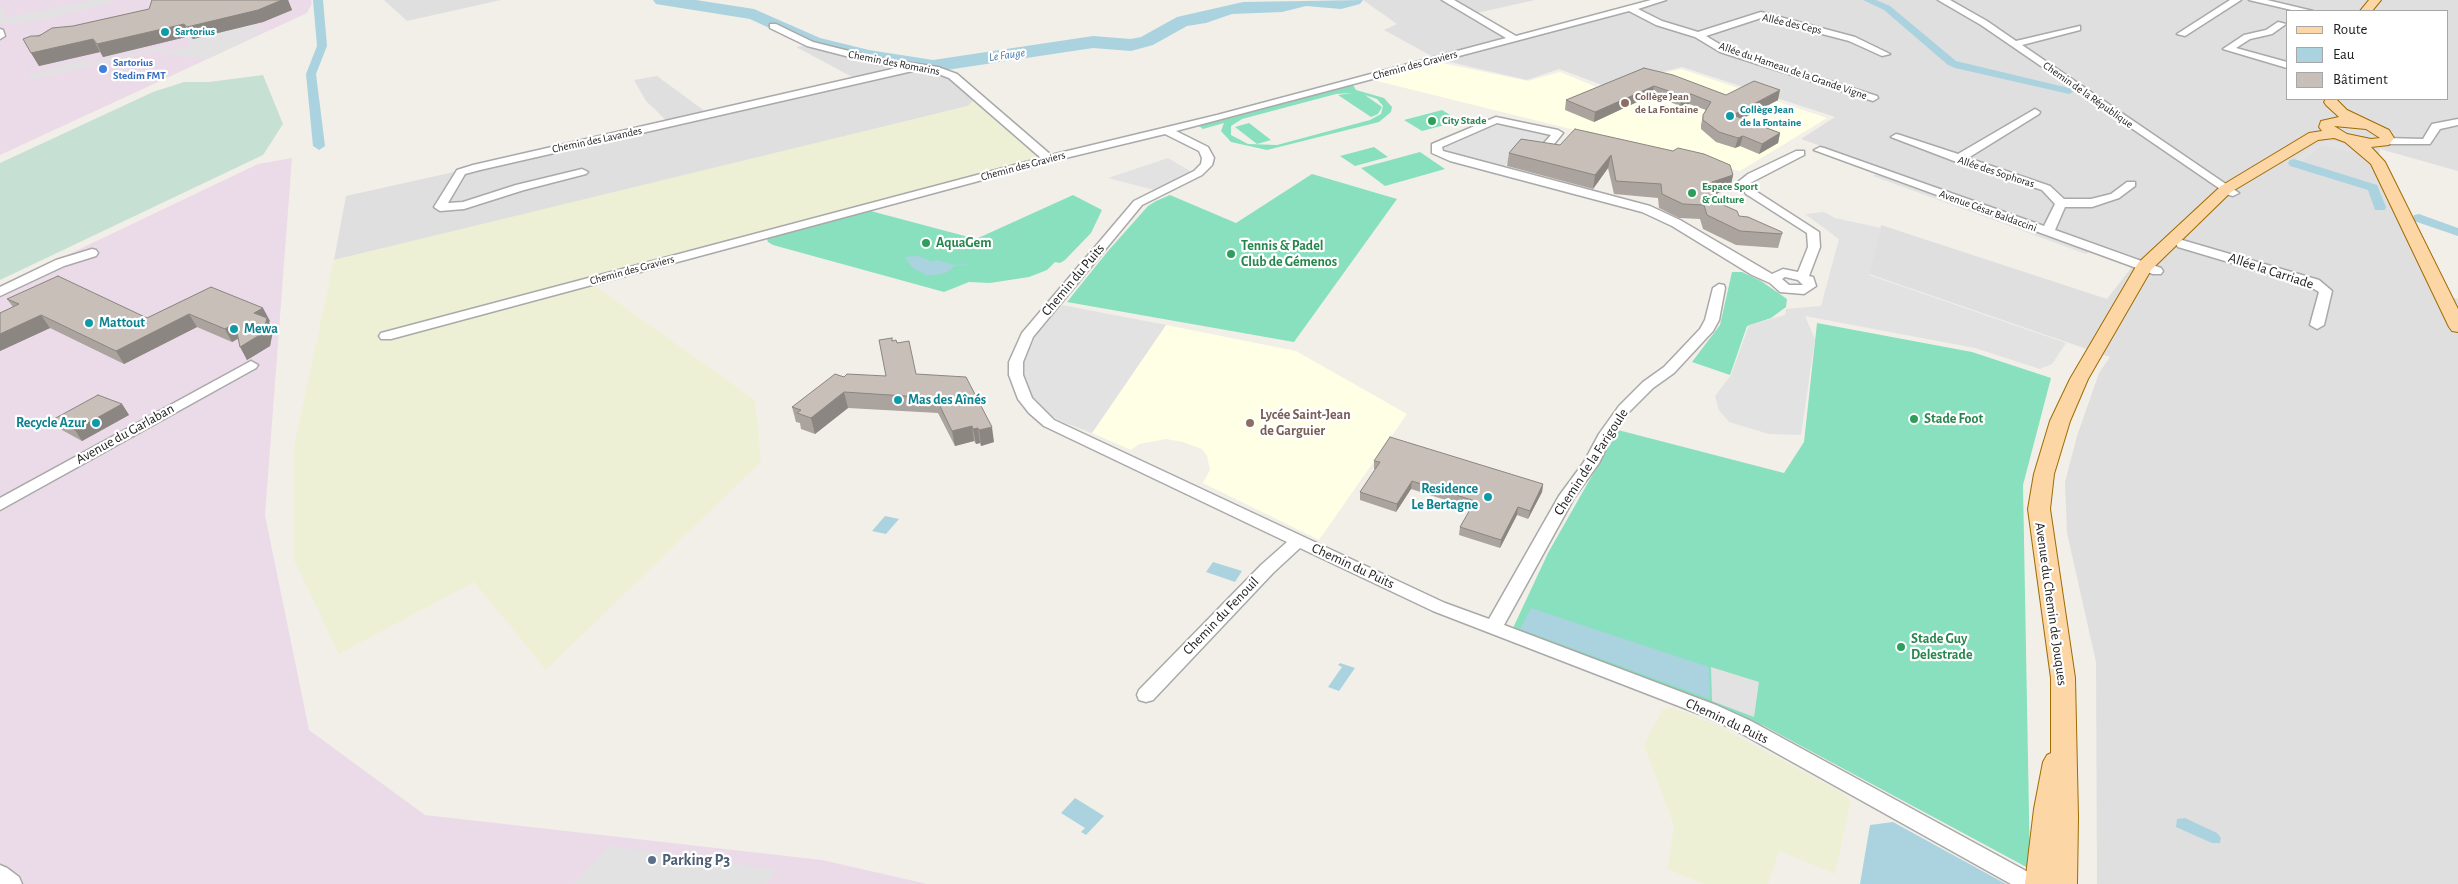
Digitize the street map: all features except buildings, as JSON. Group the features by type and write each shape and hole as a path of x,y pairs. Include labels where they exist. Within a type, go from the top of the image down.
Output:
{"main road":[{"path":"2330,101 2342,113 2385,138"},
{"path":"2330,101 2336,117 2334,127"},
{"path":"2334,127 2363,124"},
{"name":"Avenue du Chemin de Jouques","path":"2063,884 2066,817 2063,678 2053,595 2040,521 2040,500 2044,474 2060,421 2079,379 2109,324 2150,269 2229,191 2263,167 2314,136 2334,127"},
{"path":"2334,127 2367,151 2378,162 2458,327"},
{"path":"2351,140 2370,143 2385,138"},
{"path":"2378,162 2379,148 2385,138"},
{"name":"Avenue du Chemin de Jouques","path":"2150,269 2182,244 2229,191"},
{"name":"Avenue du Chemin de Jouques","path":"2038,884 2047,808 2064,718"}],"street":[{"path":"1447,0 1513,38"},
{"name":"Chemin des Graviers","path":"386,336 1049,160 1220,118 1513,38 1661,0"},
{"name":"Chemin de la République","path":"1943,0 2016,44 2229,191"},
{"path":"2182,34 2236,0"},
{"path":"2254,0 2303,10"},
{"name":"Allée du Hameau de la Grande Vigne","path":"1630,8 1658,23 1698,35 1723,50 1873,98"},
{"name":"Allée des Ceps","path":"1698,35 1761,15 1852,39 1885,54"},
{"path":"2281,24 2269,32 2247,37 2228,49 2286,65"},
{"name":"Chemin des Romarins","path":"773,26 810,44 877,61 938,70 954,76 1049,160"},
{"path":"2016,44 2078,28"},
{"name":"Chemin des Lavandes","path":"582,172 520,187 464,205 440,207 461,172 476,167 916,67"},
{"path":"1958,159 2035,112"},
{"name":"Avenue César Baldaccini","path":"1542,152 1563,134 1496,120 1436,146 1438,153 1454,159 1646,209 1676,223 1756,272 1775,280 1777,276 1783,273 1802,276 1814,246 1813,232 1750,192 1744,182 1752,176 1800,153 1808,157 1819,158 1824,155 1820,150 2150,269"},
{"path":"2385,138 2426,142 2436,126 2458,122"},
{"name":"Chemin du Puits","path":"1166,130 1174,136 1204,150 1208,158 1206,165 1198,173 1138,203 1027,336 1016,362 1019,387 1030,404 1050,423 1439,607 1709,710 1744,726 2030,884"},
{"name":"Allée des Sophoras","path":"1896,137 2046,188 2062,203"},
{"path":"2048,232 2062,203 2092,203 2115,196 2131,184"},
{"name":"Allée la Carriade","path":"2182,244 2314,283 2326,292 2316,325"},
{"path":"0,292 60,263 92,253"},
{"name":"Chemin de la Farigoule","path":"1493,628 1567,496 1591,463 1604,437 1624,409 1648,385 1669,370 1706,331 1712,320 1719,288"},
{"name":"Avenue du Garlaban","path":"0,505 251,365"},
{"name":"Chemin du Fenouil","path":"1146,695 1267,569 1298,541"},
{"path":"0,874 12,884"}],"shaded area":[{"path":"0,0 311,0 312,3 307,13 0,155"},
{"path":"93,0 109,0 112,3 29,22 0,24 0,6 6,18"},
{"path":"384,0 501,0 407,21"},
{"path":"1363,0 1535,0 1472,14 1513,38 1661,0 2458,0 2458,171 2380,149 2378,162 2441,294 2458,299 2458,884 2097,884 2096,662 2067,533 2065,482 2077,436 2099,373 2110,357 1869,274 1881,225 2107,299 2139,258 1801,139 1835,117 1682,67 1605,86 1559,69 1527,80 1437,59 1384,30 1397,24"},
{"path":"250,25 263,28 192,45 186,44 193,39"},
{"path":"263,30 207,59 160,53"},
{"path":"810,44 953,76 976,98 968,106 334,260 346,196 670,124 646,101 634,80 657,76 710,115 858,80 796,47"},
{"path":"161,47 168,48 29,80 28,77 67,64 85,60 87,64"},
{"name":"Collège Jean de La Fontaine","path":"1437,62 1528,81 1560,72 1599,88 1681,69 1827,118 1740,171 1373,80"},
{"path":"263,75 283,124 263,155 0,280 0,163 153,92 184,82 209,82"},
{"path":"976,98 1049,159 595,286 755,400 761,462 546,670 474,582 339,654 294,560 293,451 334,260 968,106"},
{"path":"1497,122 1555,134 1535,154 1519,150 1503,168 1442,152 1442,148"},
{"path":"2328,141 2347,144 2352,146 2354,151 2351,153 2322,146 2302,162 2366,182 2366,184 2293,161 2316,144 2321,146 2319,142"},
{"path":"292,158 265,515 309,730 425,815 822,860 927,884 0,884 0,287 258,164"},
{"path":"1168,158 1192,172 1154,190 1108,178"},
{"path":"1876,174 2089,252 2086,254 1873,176"},
{"path":"1824,212 1835,218 1881,228 1869,275 2066,343 2052,364 2040,369 1975,348 1805,316 1815,339 1801,435 1769,434 1729,422 1719,410 1715,396 1731,375 1749,325 1785,315 1786,309 1821,306 1839,239 1805,214"},
{"path":"1062,305 1166,325 1092,433 1065,423 1041,411 1024,385 1023,365 1035,337"},
{"name":"Lycée Saint-Jean de Garguier","path":"1166,325 1296,351 1407,414 1319,540 1203,483 1210,470 1207,456 1202,449 1183,442 1166,439 1139,444 1131,450 1092,433"},
{"path":"1711,667 1759,682 1754,717 1712,701"},
{"path":"1672,707 1717,725 1839,791 1851,800 1835,874 1779,851 1768,884 1704,884 1667,869 1674,826 1644,745 1662,710"},
{"name":"Parking P3","path":"609,846 776,870 766,884 574,884"}],"green space":[{"path":"1353,85 1356,90 1384,98 1392,107 1391,112 1379,122 1267,150 1231,142 1221,131 1224,123 1203,129 1199,126","holes":["1352,93 1338,95 1371,117 1378,114 1382,107 1365,95 1377,99 1383,106 1381,114 1370,120 1277,145 1248,144 1231,135 1231,126 1242,119 1336,94"]},
{"name":"City Stade","path":"1442,110 1460,121 1422,131 1404,120"},
{"path":"1249,123 1271,140 1257,144 1235,127"},
{"path":"1374,147 1388,157 1355,166 1340,156"},
{"path":"1420,152 1445,169 1385,186 1361,168"},
{"name":"Tennis & Padel Club de Gémenos","path":"1312,174 1397,199 1294,342 1067,302 1108,251 1148,206 1156,201 1170,195 1236,223"},
{"name":"AquaGem","path":"1073,195 1102,210 1091,233 1065,260 1060,263 1055,262 1047,270 1029,277 990,283 969,282 944,292 773,245 768,242 766,236 867,210 976,239"},
{"path":"1732,272 1742,272 1761,281 1787,299 1786,307 1771,318 1747,326 1730,375 1692,362 1720,325"},
{"path":"1817,323 1972,352 2051,378 2023,485 2030,869 1764,726 1513,628 1548,553 1618,430 1784,473 1804,442"}],"water":[{"path":"919,256 933,262 936,260 955,265 977,263 955,266 945,273 926,275 913,268 904,257"},
{"path":"885,516 899,519 886,534 872,531"},
{"path":"1213,562 1242,571 1235,582 1206,572"},
{"path":"1531,608 1709,667 1710,699 1520,629"},
{"path":"1340,663 1355,668 1339,691 1328,687 1342,667 1338,665"},
{"path":"1075,798 1104,816 1086,835 1081,832 1085,828 1061,813"},
{"path":"2185,818 2217,833 2221,838 2220,843 2212,843 2176,827 2177,819"},
{"path":"1893,822 2006,884 1860,884 1870,825"}],"waterway":[{"path":"318,0 321,17 322,46 311,74 319,146"},
{"name":"Le Fauge","path":"662,0 754,14 814,42 869,56 933,66 1093,42 1131,45 1147,41 1183,21 1200,19 1229,9 1282,7 1306,1 1341,4 1354,0"},
{"path":"1868,0 1887,8 1952,63 2069,91"},
{"path":"2294,163 2373,188 2380,207"},
{"path":"2419,218 2458,232"}],"place":[{"name":"Sartorius","path":"165,32"},
{"name":"Sartorius Stedim FMT","path":"103,69"},
{"name":"Collège Jean de La Fontaine","path":"1625,103"},
{"name":"Collège Jean de la Fontaine","path":"1730,116"},
{"name":"City Stade","path":"1432,121"},
{"name":"Espace Sport & Culture","path":"1692,193"},
{"name":"AquaGem","path":"926,243"},
{"name":"Tennis & Padel Club de Gémenos","path":"1231,254"},
{"name":"Mattout","path":"89,323"},
{"name":"Mewa","path":"234,329"},
{"name":"Mas des Aînés","path":"898,400"},
{"name":"Stade Foot","path":"1914,419"},
{"name":"Recycle Azur","path":"96,423"},
{"name":"Lycée Saint-Jean de Garguier","path":"1250,423"},
{"name":"Residence Le Bertagne","path":"1488,497"},
{"name":"Stade Guy Delestrade","path":"1901,647"},
{"name":"Parking P3","path":"652,860"}]}
